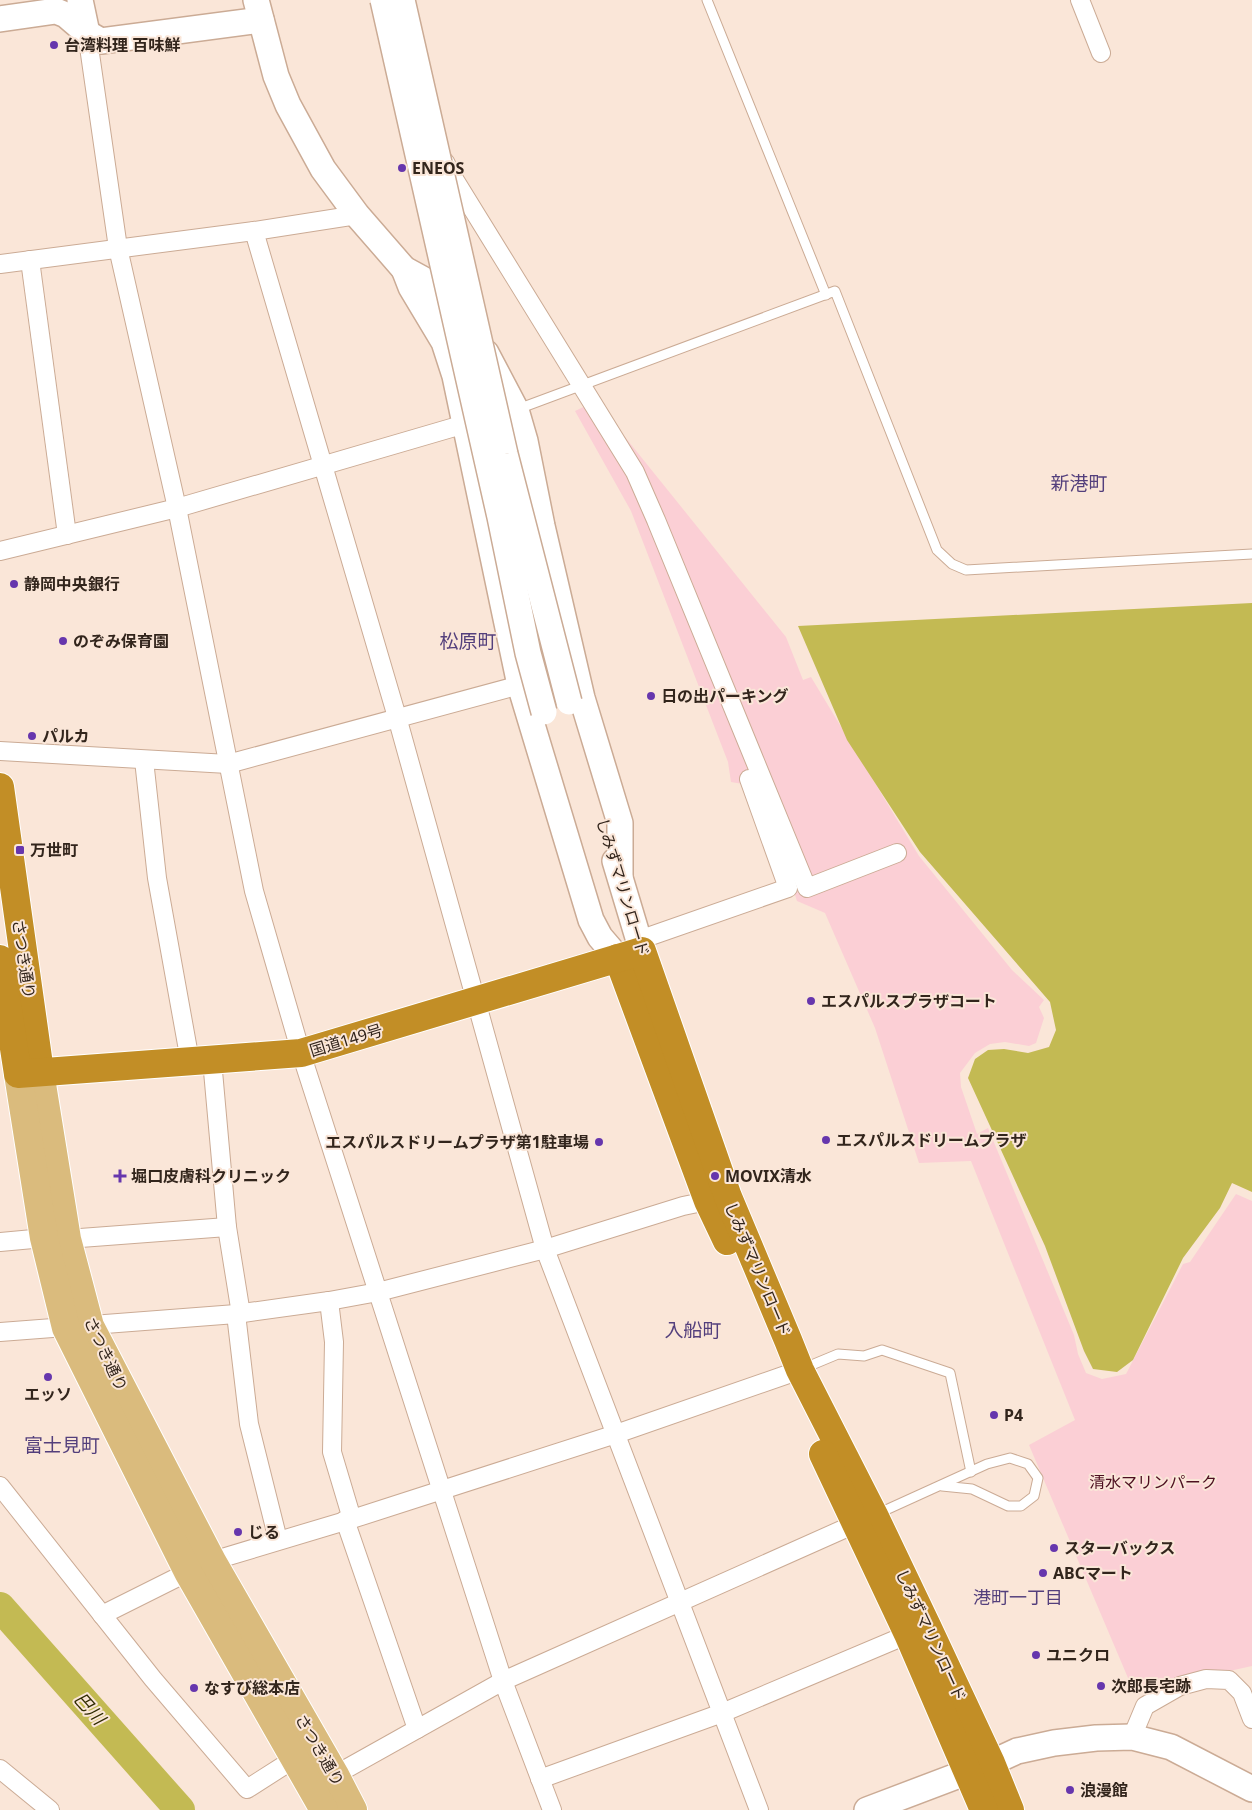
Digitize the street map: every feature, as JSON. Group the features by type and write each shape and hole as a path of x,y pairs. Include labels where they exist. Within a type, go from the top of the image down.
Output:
{"highway":[{"name":"さつき通り","path":"0,787 19,1074"},
{"name":"国道149号","path":"19,1074 301,1053 475,1001 633,950"},
{"name":"しみずマリンロード","path":"633,950 718,1199 794,1372 917,1630 979,1768 1010,1810"},
{"name":"さつき通り","path":"0,960 19,1074"},
{"name":"しみずマリンロード","path":"979,1768 984,1810"}],"main road":[{"name":"さつき通り","path":"19,1074 78,1327 200,1566 298,1766 324,1810"},
{"name":"さつき通り","path":"200,1566 330,1766 353,1810"},
{"path":"298,1766 330,1766"}],"street":[{"path":"80,0 87,34 118,248 177,508 254,890 301,1053 443,1489 503,1681 552,1810"},
{"path":"372,0 415,99 451,174 635,472 807,888 897,853"},
{"name":"しみずマリンロード","path":"383,0 500,517 528,654 544,712 633,950"},
{"name":"しみずマリンロード","path":"402,0 505,454 594,795 620,875 633,950"},
{"path":"1080,0 1101,53"},
{"path":"0,19 56,11 66,15 87,34 101,41 258,10 276,76 288,105 323,169 357,215 404,269 411,287 444,342 455,376 466,424 520,685 591,920 600,937 633,950 788,888 749,779"},
{"path":"0,264 254,231 357,215"},
{"path":"254,231 397,717 545,1248 759,1810"},
{"path":"30,260 67,535"},
{"path":"404,269 426,281 489,357 516,410 525,441 542,526 582,698 620,823 620,875"},
{"path":"0,551 177,508 516,410"},
{"path":"0,752 228,764 520,685"},
{"path":"144,760 157,878 201,1061 228,1228 239,1314 249,1424 278,1540"},
{"path":"0,1332 239,1314 378,1292 545,1248 684,1206 718,1199"},
{"path":"0,1242 228,1228"},
{"path":"329,1301 334,1342 332,1452 348,1519 417,1729"},
{"path":"102,1615 200,1566 616,1434 794,1372"},
{"path":"0,1486 153,1679 248,1789 298,1766"},
{"path":"330,1766 417,1729 503,1681 864,1520"},
{"path":"540,1779 722,1713 917,1630"},
{"path":"1132,1737 1145,1706 1180,1686 1206,1678 1229,1680 1242,1693 1252,1719"},
{"path":"867,1810 979,1768 1018,1751 1054,1743 1096,1738 1132,1737 1172,1747 1252,1789"},
{"path":"0,1769 50,1810"}],"lane":[{"path":"707,0 826,295"},
{"path":"516,410 835,291 937,550 952,564 966,570 1252,554"},
{"path":"794,1372 838,1354 864,1356 882,1350 950,1373 971,1472"},
{"path":"864,1520 988,1464 1010,1458 1028,1464 1038,1478 1034,1496 1021,1506 1008,1506 972,1489 942,1486"}],"green space":[{"name":"清水マリンパーク","path":"596,401 786,637 803,680 811,677 919,856 1012,970 1044,1000 1039,1007 1044,1018 1036,1043 1029,1046 1005,1042 990,1044 975,1053 960,1073 961,1087 977,1134 988,1128 1074,1335 1078,1354 1086,1373 1102,1379 1126,1374 1183,1264 1190,1262 1236,1194 1252,1201 1252,1666 1134,1692 1029,1445 1075,1420 971,1161 919,1163 875,1028 825,913 797,901 760,787 731,782 728,762 631,511 575,411"}],"shaded area":[{"path":"1252,603 1252,1192 1232,1183 1220,1208 1183,1258 1133,1360 1117,1372 1093,1369 1084,1351 1045,1246 968,1078 975,1059 988,1050 1004,1049 1028,1053 1049,1047 1056,1030 1050,1002 920,852 847,740 798,626"}],"waterway":[{"name":"巴川","path":"0,1607 180,1810"}],"place":[{"name":"台湾料理 百味鮮","path":"54,45"},
{"name":"ENEOS","path":"402,168"},
{"name":"静岡中央銀行","path":"14,584"},
{"name":"のぞみ保育園","path":"63,641"},
{"name":"日の出パーキング","path":"651,696"},
{"name":"パルカ","path":"32,736"},
{"name":"万世町","path":"20,850"},
{"name":"エスパルスプラザコート","path":"811,1001"},
{"name":"エスパルスドリームプラザ","path":"826,1140"},
{"name":"エスパルスドリームプラザ第1駐車場","path":"599,1142"},
{"name":"堀口皮膚科クリニック","path":"120,1176"},
{"name":"MOVIX清水","path":"715,1176"},
{"name":"エッソ","path":"48,1377"},
{"name":"P4","path":"994,1415"},
{"name":"じる","path":"238,1532"},
{"name":"スターバックス","path":"1054,1548"},
{"name":"ABCマート","path":"1043,1573"},
{"name":"ユニクロ","path":"1036,1655"},
{"name":"次郎長宅跡","path":"1101,1686"},
{"name":"なすび総本店","path":"194,1688"},
{"name":"浪漫館","path":"1070,1790"}],"district":[{"name":"新港町","path":"1079,483"},
{"name":"松原町","path":"468,641"},
{"name":"入船町","path":"693,1330"},
{"name":"富士見町","path":"62,1445"},
{"name":"港町一丁目","path":"1018,1597"}]}
